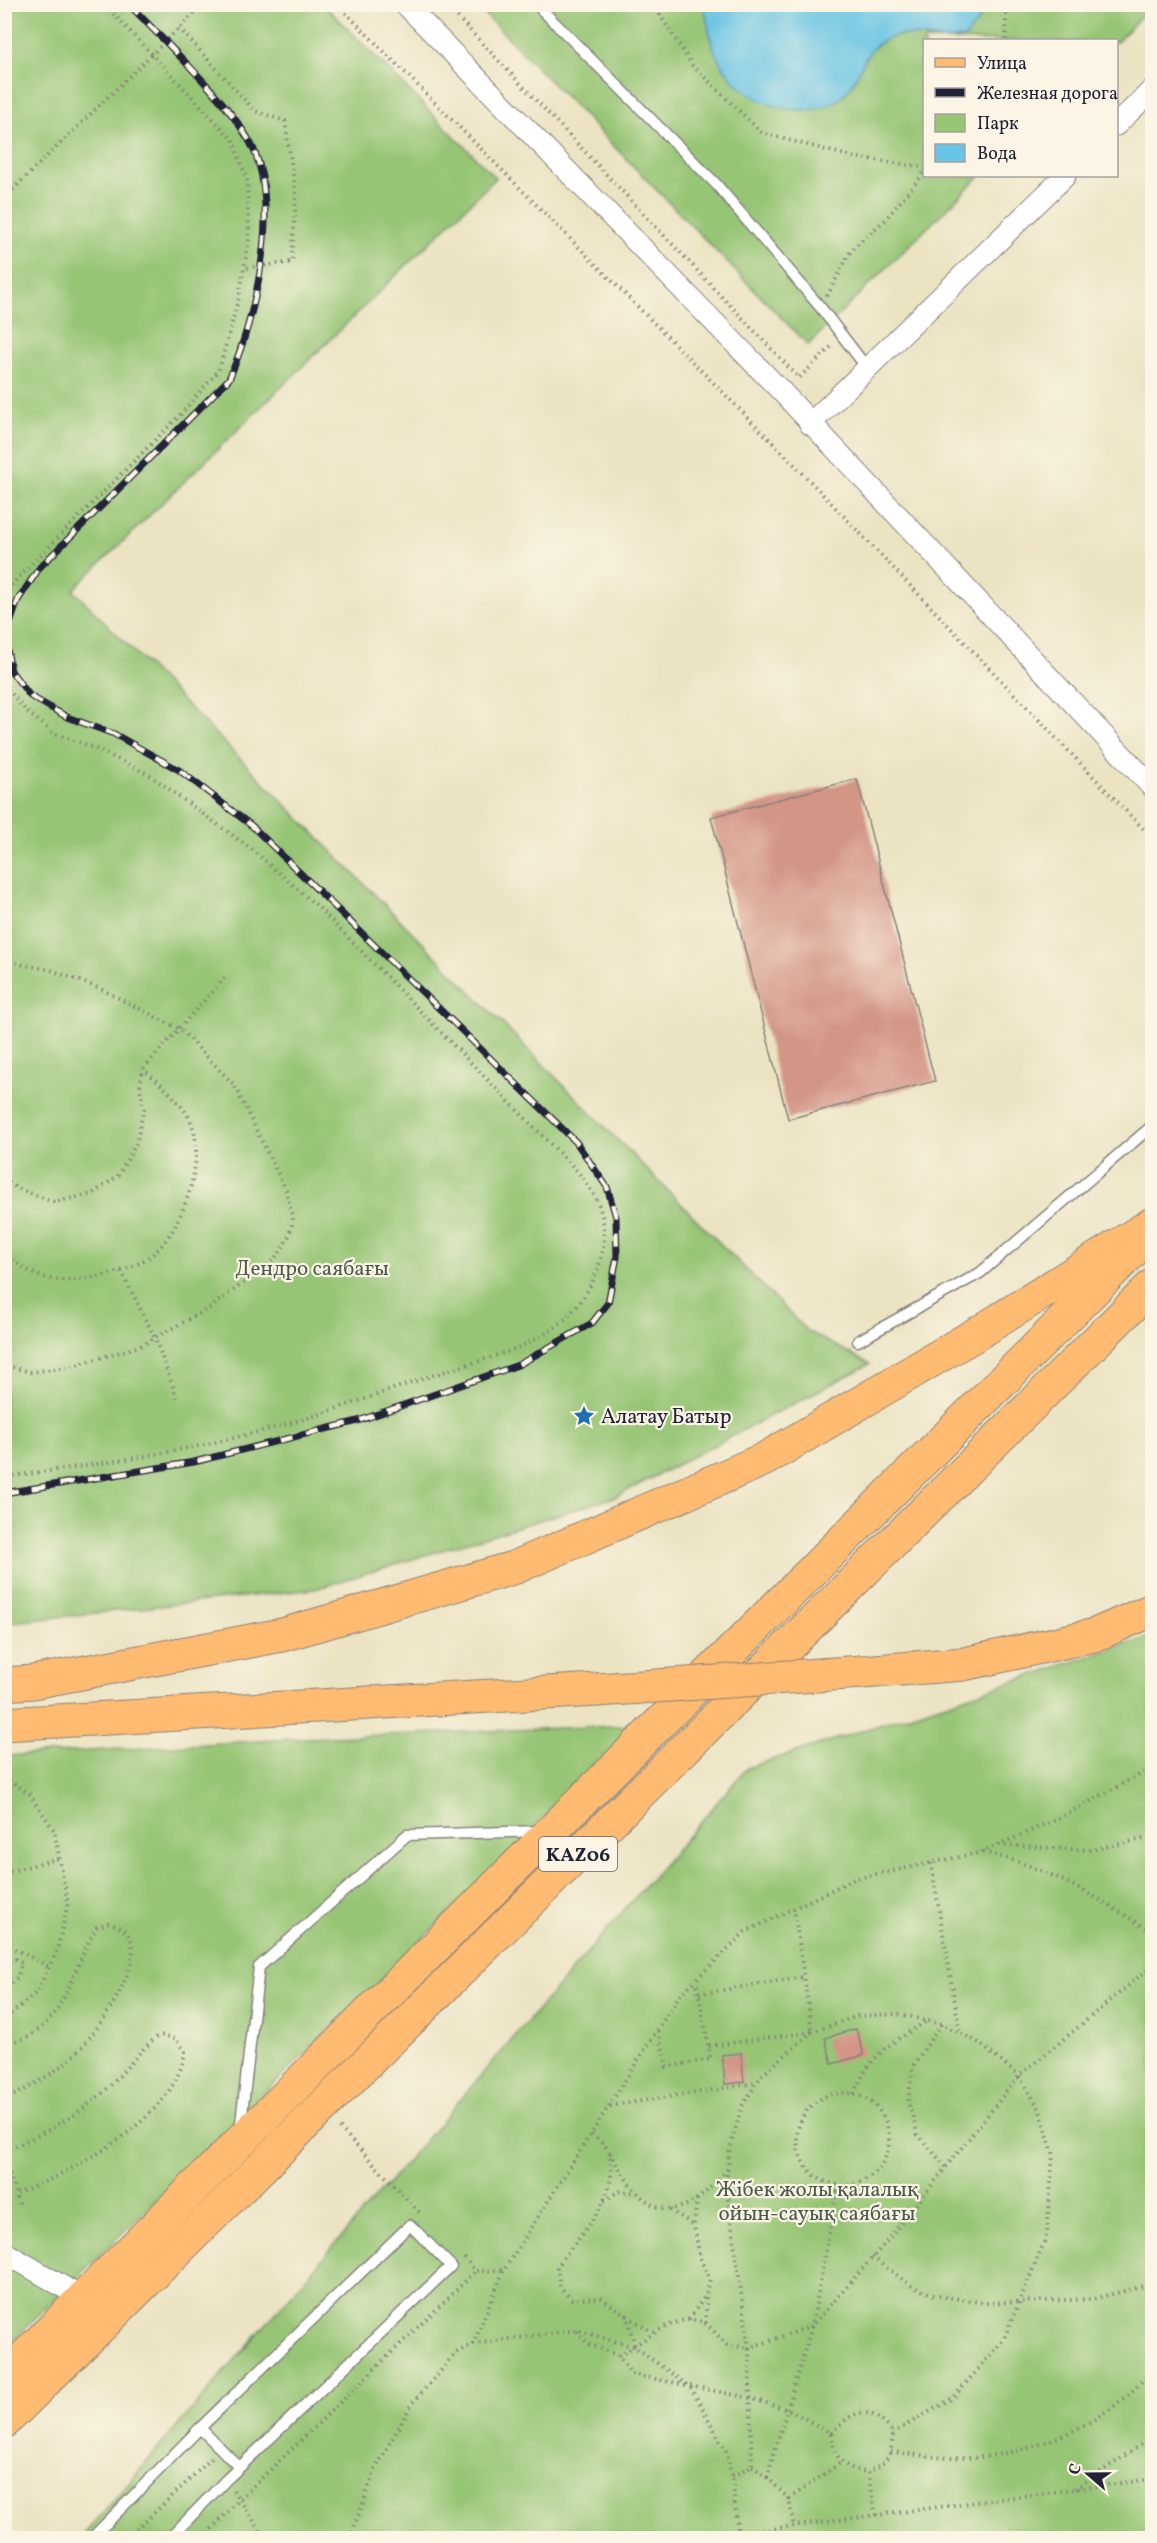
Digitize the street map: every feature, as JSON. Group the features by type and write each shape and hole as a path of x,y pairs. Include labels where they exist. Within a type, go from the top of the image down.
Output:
{"main road":[{"path":"4,1684 33,1682 282,1635 516,1567 765,1459 983,1330 1152,1224"},
{"name":"KАZ06","path":"4,2377 1152,1232"},
{"name":"KАZ06","path":"4,2422 1152,1286"},
{"path":"4,1724 597,1690 964,1664 1095,1635 1152,1610"},
{"path":"276,2106 300,2130"}],"street":[{"path":"405,4 810,424 1152,787"},
{"path":"1118,123 1152,90"},
{"path":"810,424 1064,177"},
{"path":"4,2253 84,2299"}],"lane":[{"path":"536,4 716,184 821,308 867,368"},
{"path":"858,1341 980,1273 1152,1126"},
{"path":"238,2143 259,1966 407,1835 553,1830"},
{"path":"92,2538 200,2428 410,2225 451,2265 239,2467 170,2538"},
{"path":"200,2428 239,2467"}],"path":[{"path":"4,602 12,584 180,415 219,370 239,297 249,239 248,180 233,140 104,4"},
{"path":"4,198 204,4"},
{"path":"337,4 786,456 1152,838"},
{"path":"446,4 799,378 843,336"},
{"path":"652,4 692,65 762,133 853,157 923,167"},
{"path":"1006,4 1006,39"},
{"path":"179,28 255,111 285,121 296,196 292,262 244,268"},
{"path":"821,308 852,249 885,220 923,174"},
{"path":"4,685 26,711 54,733 92,747 148,774 250,848 316,905 579,1173 598,1203 604,1230 601,1263 587,1291 570,1314 552,1329 514,1348 293,1422 166,1453 4,1478"},
{"path":"4,961 51,970 91,986 181,1030 234,1085 286,1190 293,1220 289,1236 279,1254 265,1267 211,1307 140,1346 70,1368 30,1372 4,1365"},
{"path":"4,1179 16,1188 54,1202 92,1194 118,1176 136,1144 144,1109 140,1087 143,1070 181,1030 227,975"},
{"path":"4,1252 12,1260 43,1277 85,1279 121,1271 153,1255 174,1230 191,1188 196,1152 189,1118 165,1088 143,1070"},
{"path":"121,1271 155,1338 177,1398"},
{"path":"473,2344 504,2270 679,1996 745,1932 854,1879 982,1852 1057,1818 1152,1768"},
{"path":"4,1777 29,1794 54,1830 68,1903 57,1951 37,1992 4,2020"},
{"path":"998,1845 1091,1850 1152,1837"},
{"path":"982,1852 1008,1858 1086,1889 1152,1932"},
{"path":"4,1874 60,1858"},
{"path":"931,1863 960,2033"},
{"path":"794,1909 812,2032"},
{"path":"4,2044 25,2040 45,2025 63,2000 97,1927 108,1923 123,1928 131,1939 133,1956 121,1989 102,2024 70,2060 36,2085 4,2100"},
{"path":"4,1943 49,1967"},
{"path":"4,1964 15,1959 22,1963 17,1978 4,1990"},
{"path":"689,2319 706,2324 727,2345 749,2348 812,2326 872,2257 1019,2076 1152,1966"},
{"path":"699,1994 803,1977"},
{"path":"657,2031 667,2067 711,2059 696,1980"},
{"path":"709,2046 812,2032 857,2016 899,2014 941,2024 976,2041 1019,2076 1039,2108 1053,2153 1047,2235 1004,2339 953,2398 893,2433"},
{"path":"854,2094 861,2074 882,2049 927,2021"},
{"path":"941,2024 913,2067 908,2102 918,2135 946,2167"},
{"path":"752,2466 749,2348 726,2185 730,2148 742,2106 762,2075 812,2032"},
{"path":"4,2151 45,2132 81,2111 114,2082 145,2045 160,2035 175,2038 185,2052 183,2068 171,2091 138,2123 98,2155 53,2179 16,2194"},
{"path":"609,2106 757,2083"},
{"path":"831,2094 854,2094 873,2104 881,2112 889,2133 889,2144 886,2155 874,2174 855,2184 838,2185 822,2181 806,2166 800,2157 797,2135 799,2124 811,2105 831,2094"},
{"path":"340,2128 428,2221"},
{"path":"592,2133 610,2152 636,2193 650,2204 670,2210 694,2225"},
{"path":"610,2152 611,2175 603,2201 591,2223 557,2267 560,2287 572,2298 601,2298 653,2332"},
{"path":"4,2157 19,2204"},
{"path":"670,2210 697,2199 728,2169"},
{"path":"767,2477 789,2410 812,2326 838,2185"},
{"path":"603,2201 620,2191 636,2193"},
{"path":"697,2199 694,2225 700,2258 710,2279 706,2295 706,2324"},
{"path":"460,2254 476,2271"},
{"path":"872,2257 913,2287 934,2295 987,2302 1093,2299 1152,2284"},
{"path":"204,2538 239,2500 476,2271 504,2270"},
{"path":"619,2356 635,2347 653,2332 689,2319 706,2295"},
{"path":"626,2315 635,2347"},
{"path":"577,2330 587,2343 619,2356 631,2374 691,2388 750,2398 789,2410 831,2433"},
{"path":"350,2538 375,2470 411,2404 456,2353 473,2344 577,2330 635,2347 691,2388 726,2451 732,2476 738,2534"},
{"path":"891,2452 965,2458 1032,2448 1096,2419 1144,2380 1152,2368"},
{"path":"869,2413 883,2421 893,2433 891,2452 885,2463 868,2472 854,2470 840,2463 833,2450 831,2433 849,2416 869,2413"},
{"path":"1074,2490 1142,2444 1152,2434"},
{"path":"128,2538 222,2449"},
{"path":"789,2499 840,2463"},
{"path":"732,2476 752,2466"},
{"path":"752,2466 789,2499 794,2527"},
{"path":"868,2472 876,2516"},
{"path":"226,2480 265,2538"},
{"path":"705,2538 727,2537 1152,2480"}],"green space":[{"path":"1152,4 1118,41 1118,39 923,39 923,177 979,177 808,345 476,5"},
{"name":"Дендро саябағы","path":"4,5 324,5 496,178 73,590 807,1331 870,1364 615,1497 315,1589 5,1623"},
{"name":"Жібек жолы қалалық ойын-сауық саябағы","path":"1152,1636 1152,2538 81,2538 747,1768"},
{"path":"640,1725 5,2348 5,1756 307,1738"}],"water":[{"path":"704,4 985,5 980,19 965,38 936,39 902,35 884,41 868,55 853,83 839,99 816,109 789,109 775,106 750,95 735,82 720,62 710,34"}],"building":[{"path":"857,779 935,1081 788,1119 711,817"},
{"path":"856,2029 864,2055 832,2064 825,2038"},
{"path":"741,2053 744,2082 725,2084 722,2055"}],"railway":[{"path":"4,1493 194,1462 358,1421 518,1365 592,1323 608,1303 617,1257 616,1217 607,1187 576,1142 252,826 179,770 114,734 67,717 30,696 11,671 5,638 18,600 40,567 229,379 248,326 262,261 265,228 264,196 260,167 250,142 210,89 129,4"}],"place":[{"name":"Алатау Батыр","path":"584,1416"}]}
